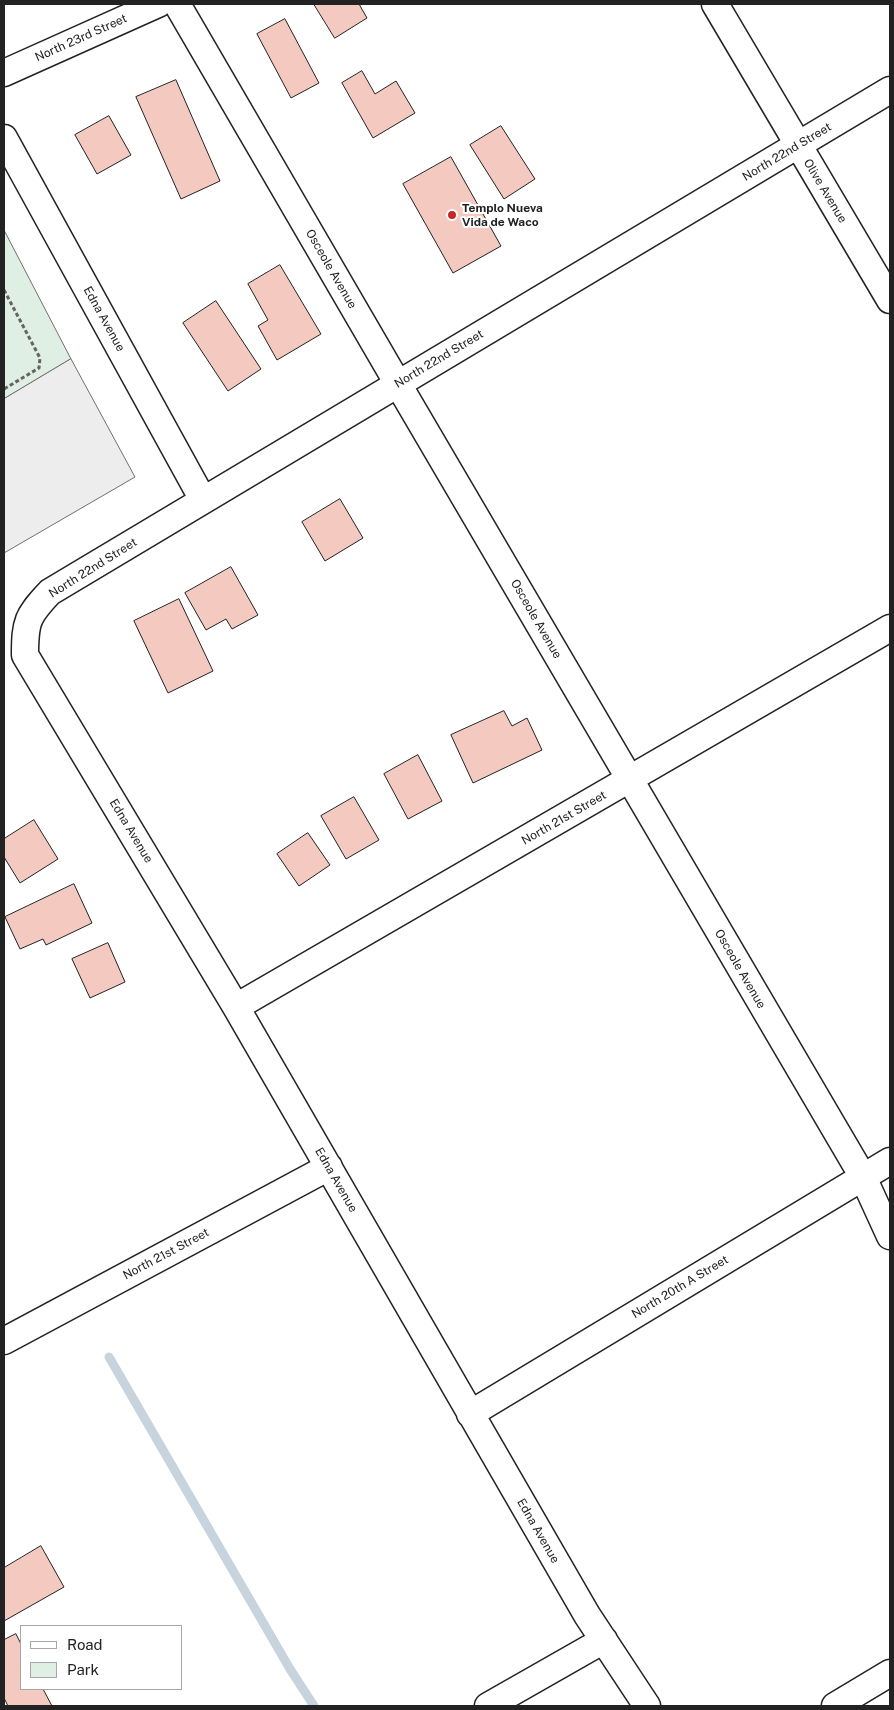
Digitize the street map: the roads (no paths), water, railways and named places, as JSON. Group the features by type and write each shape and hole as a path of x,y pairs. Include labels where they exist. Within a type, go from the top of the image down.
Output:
{"street":[{"name":"North 23rd Street","path":"4,73 158,4"},
{"name":"Osceole Avenue","path":"177,4 863,1177 890,1236"},
{"name":"Olive Avenue","path":"715,4 890,300"},
{"name":"North 22nd Street","path":"25,655 24,631 31,615 50,592 890,90"},
{"name":"Edna Avenue","path":"4,138 203,500"},
{"name":"North 21st Street","path":"236,1007 890,628"},
{"name":"Edna Avenue","path":"25,655 236,1007 587,1615 647,1706"},
{"name":"North 20th A Street","path":"470,1414 890,1161"},
{"name":"North 21st Street","path":"4,1341 328,1167"},
{"path":"488,1706 604,1640"},
{"path":"835,1706 890,1673"}],"waterway":[{"path":"109,1357 290,1669 314,1706"}],"place":[{"name":"Templo Nueva Vida de Waco","path":"452,215"}]}
